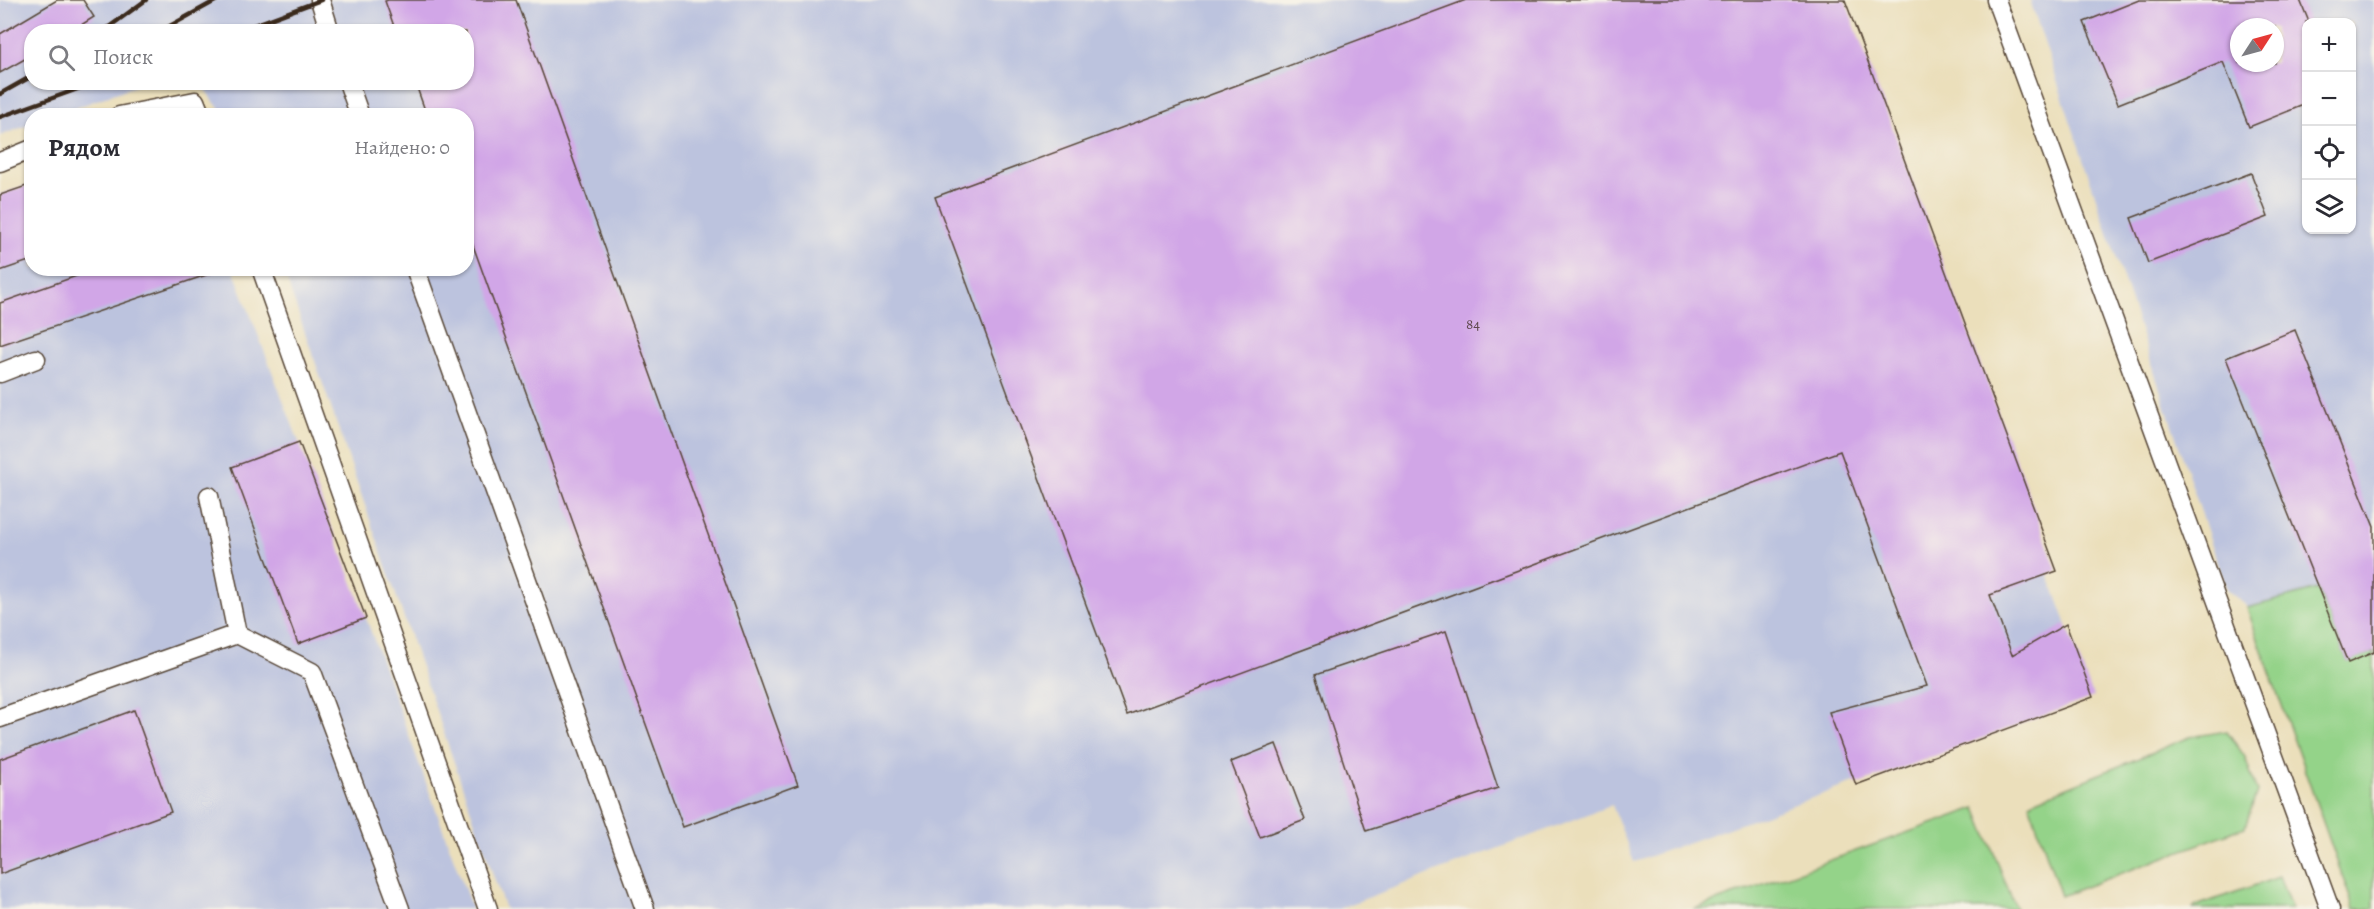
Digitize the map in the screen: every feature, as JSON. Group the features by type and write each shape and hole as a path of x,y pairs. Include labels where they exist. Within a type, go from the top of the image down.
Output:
{"lane":[{"path":"320,0 328,24"},
{"path":"1996,0 2330,909"},
{"path":"351,90 357,108"},
{"path":"160,108 195,101 198,108"},
{"path":"0,162 24,152"},
{"path":"264,276 488,909"},
{"path":"418,276 645,909"},
{"path":"0,373 36,359"},
{"path":"209,496 237,634"},
{"path":"0,718 237,634 312,672 400,909"}],"shaded area":[{"path":"0,0 1840,0 2093,697 1634,862 1612,805 1338,909 505,909 285,276 474,276 474,108 219,108 205,90 474,90 474,24 24,24 24,90 124,90 75,108 24,108 24,127 0,136"},
{"path":"2030,0 2374,0 2374,692 2362,699 2227,590"},
{"path":"24,186 24,276 236,276 366,618 472,909 0,909 0,195"}],"green space":[{"path":"2318,589 2348,662 2374,652 2374,909 2354,909 2247,608"},
{"path":"2227,731 2245,757 2257,792 2245,827 2061,896 2029,803 2190,737"},
{"path":"1976,808 2016,909 1694,909"},
{"path":"2279,877 2292,909 2193,909 2196,906"}],"building":[{"path":"57,0 83,0 94,17 83,24 24,24 24,60 0,73 0,34"},
{"path":"516,0 798,785 683,827 474,248 474,108 424,108 418,90 474,90 474,24 393,24 385,1"},
{"path":"1466,0 1845,0 2057,571 1990,595 2012,655 2066,624 2093,697 1856,785 1829,712 1927,686 1840,451 1127,715 935,197"},
{"path":"2139,0 2300,0 2307,18 2302,18 2302,106 2249,127 2223,62 2118,104 2084,22"},
{"path":"2251,173 2268,217 2148,263 2131,218"},
{"path":"24,187 24,263 0,271 0,195"},
{"path":"76,276 203,276 0,345 0,303"},
{"path":"2295,330 2374,527 2374,652 2348,663 2226,358"},
{"path":"299,442 366,618 298,644 232,467"},
{"path":"1446,631 1498,788 1366,831 1315,675"},
{"path":"134,710 171,812 0,874 0,759"},
{"path":"1276,744 1305,820 1260,837 1231,762"}],"railway":[{"path":"113,24 146,0"},
{"path":"174,24 217,0"},
{"path":"256,24 321,0"},
{"path":"0,94 24,80"},
{"path":"25,108 75,90"},
{"path":"0,117 24,108"}]}
